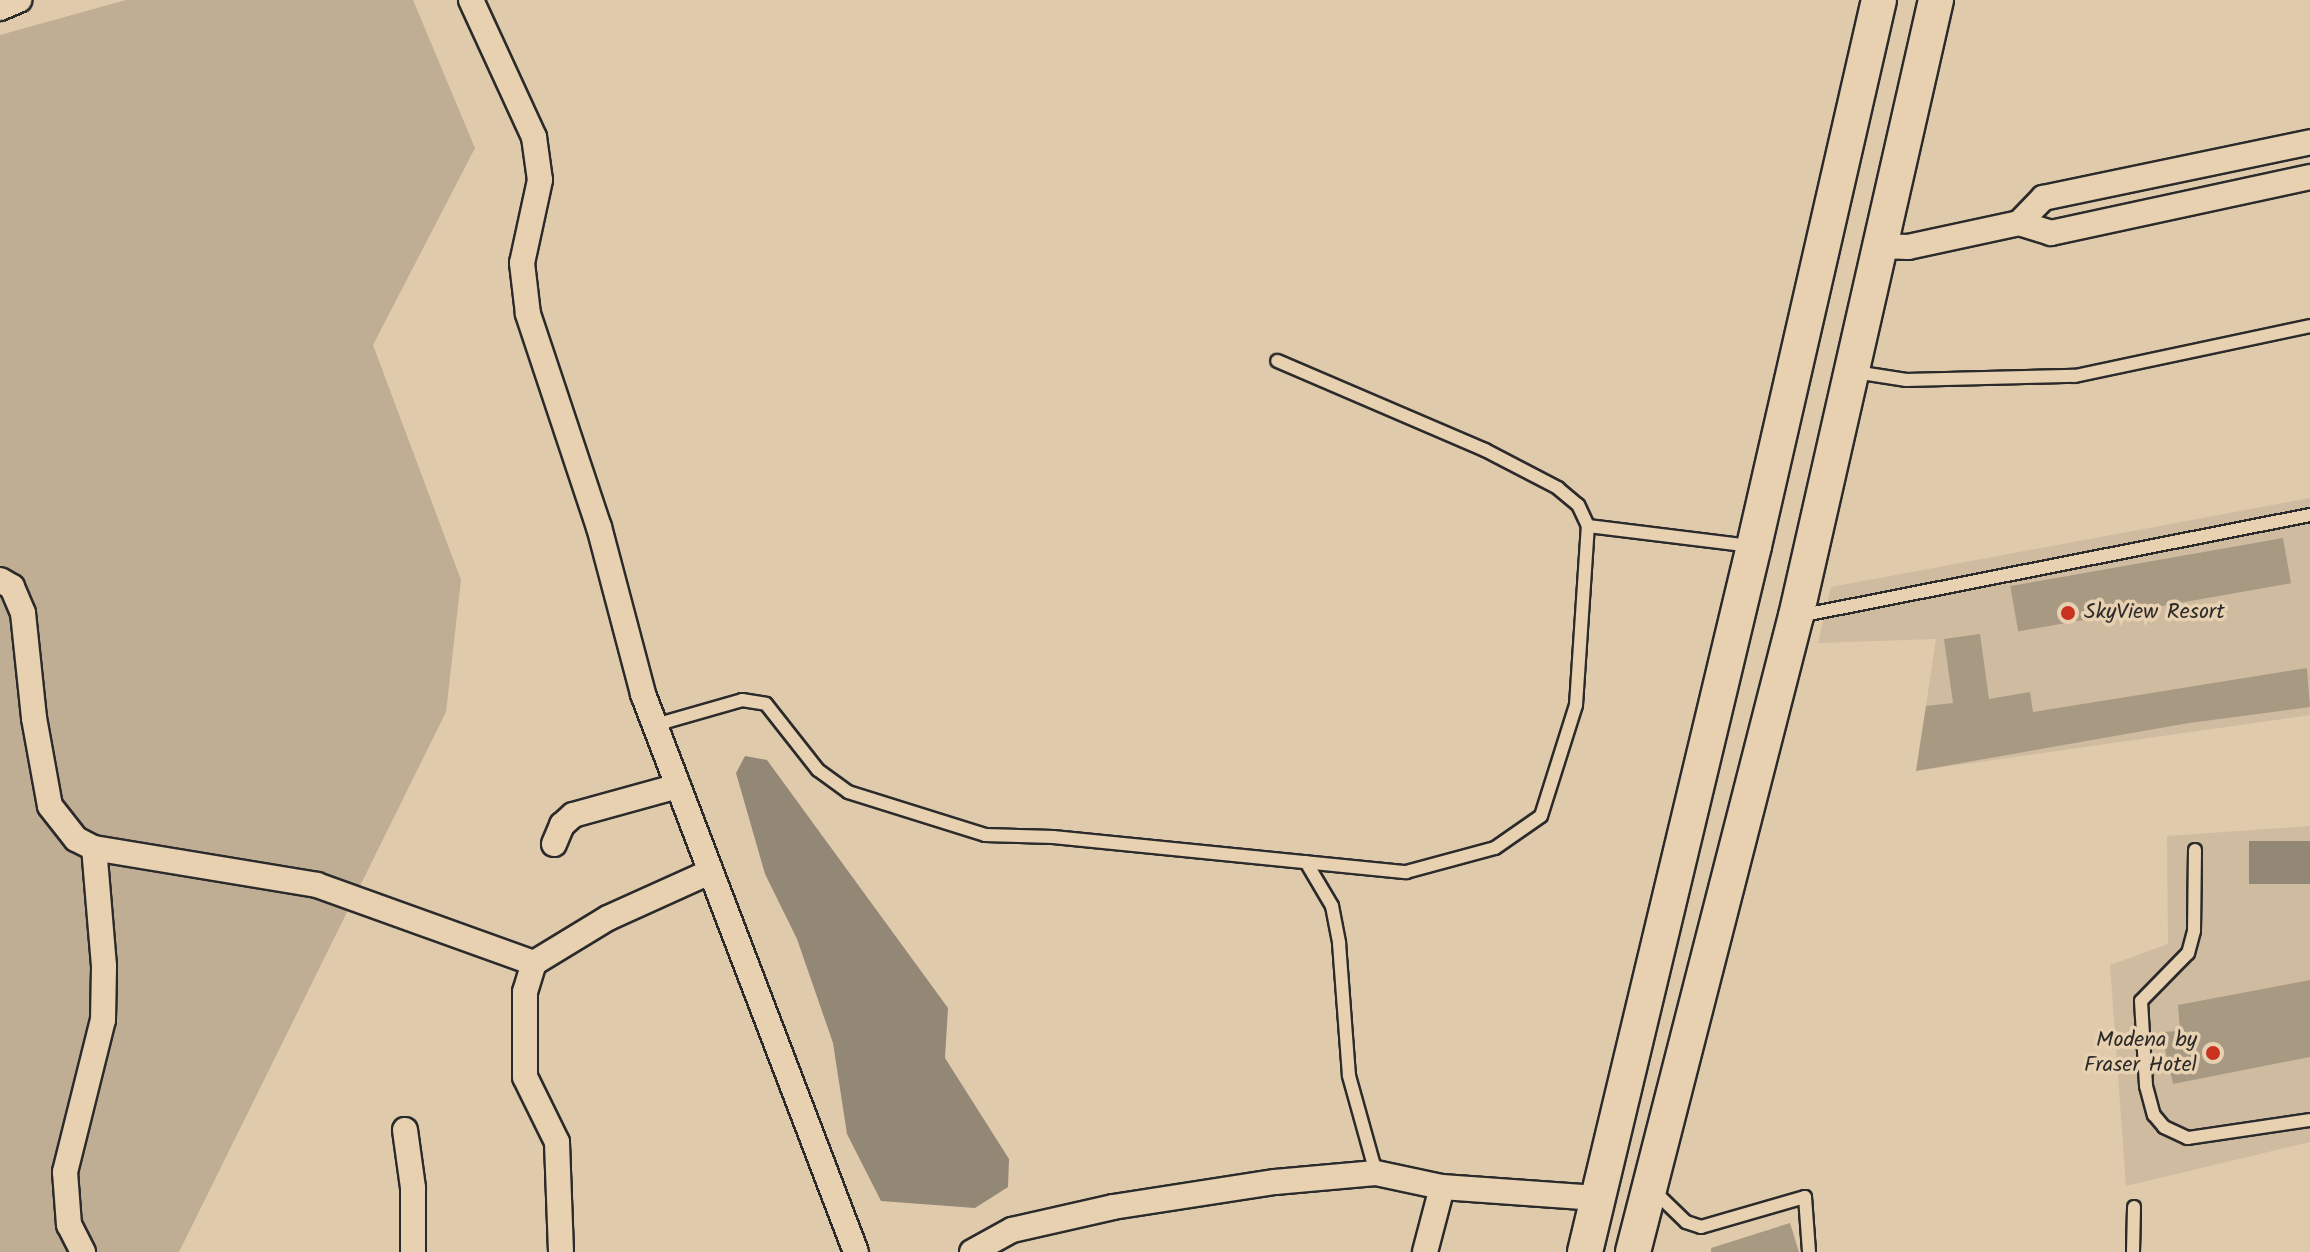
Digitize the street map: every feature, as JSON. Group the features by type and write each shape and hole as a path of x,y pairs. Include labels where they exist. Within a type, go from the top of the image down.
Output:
{"main road":[{"path":"1585,1252 1754,546 1879,0"},
{"path":"1633,1252 1647,1185 1796,616 1936,0"}],"street":[{"path":"0,8 19,0"},
{"path":"471,0 534,137 540,180 522,263 528,314 599,527 643,694 663,722 678,786 856,1252"},
{"path":"2019,223 2043,198 2310,142"},
{"path":"1879,246 1908,247 2019,223 2051,233 2310,177"},
{"path":"0,580 12,587 23,613 34,718 50,806 76,839 94,848 317,885 534,963"},
{"path":"554,844 562,825 573,815 678,786"},
{"path":"83,1252 69,1225 65,1172 103,1020 104,966 94,848"},
{"path":"561,1252 557,1142 525,1077 525,992 534,963 608,918 710,872"},
{"path":"405,1130 413,1188 413,1252"},
{"path":"972,1252 1012,1230 1113,1207 1275,1182 1376,1173 1442,1187 1597,1198"},
{"path":"1425,1252 1442,1187"}],"lane":[{"path":"1852,371 1906,380 2075,376 2310,326"},
{"path":"663,722 751,699 766,704 818,770 848,792 985,835 1053,837 1406,872 1495,848 1541,816 1576,705 1588,526 1578,505 1558,488 1485,450 1277,361"},
{"path":"1796,616 2310,515"},
{"path":"1588,526 1754,546"},
{"path":"2195,850 2194,931 2188,953 2141,1001 2146,1086 2154,1115 2164,1127 2188,1138 2310,1120"},
{"path":"1306,862 1332,906 1339,943 1349,1076 1376,1173"},
{"path":"1647,1185 1686,1222 1701,1227 1805,1197 1809,1252"},
{"path":"2133,1252 2134,1207"}],"shaded area":[{"path":"126,0 413,0 475,148 373,345 461,580 446,712 179,1252 0,1252 0,35"},
{"name":"SkyView Resort","path":"2310,498 2310,715 1916,771 1936,639 1818,643 1831,587"},
{"path":"745,756 767,760 948,1008 945,1058 1009,1159 1008,1187 975,1208 881,1201 847,1134 833,1043 797,939 765,874 736,773"},
{"name":"Modena by Fraser Hotel","path":"2310,826 2310,1142 2126,1186 2110,965 2168,944 2167,836"},
{"path":"2249,841 2310,841 2310,884 2249,884"}],"building":[{"path":"2283,538 2291,583 2018,631 2010,586"},
{"path":"1980,634 1989,699 2030,692 2033,712 2307,668 2310,707 2189,723 1916,771 1926,706 1953,703 1944,639"},
{"path":"2310,980 2310,1057 2173,1084 2161,1032 2180,1031 2178,1005"},
{"path":"1790,1223 1799,1252 1711,1252 1711,1248"}],"place":[{"name":"SkyView Resort","path":"2068,613"},
{"name":"Modena by Fraser Hotel","path":"2213,1053"}]}
